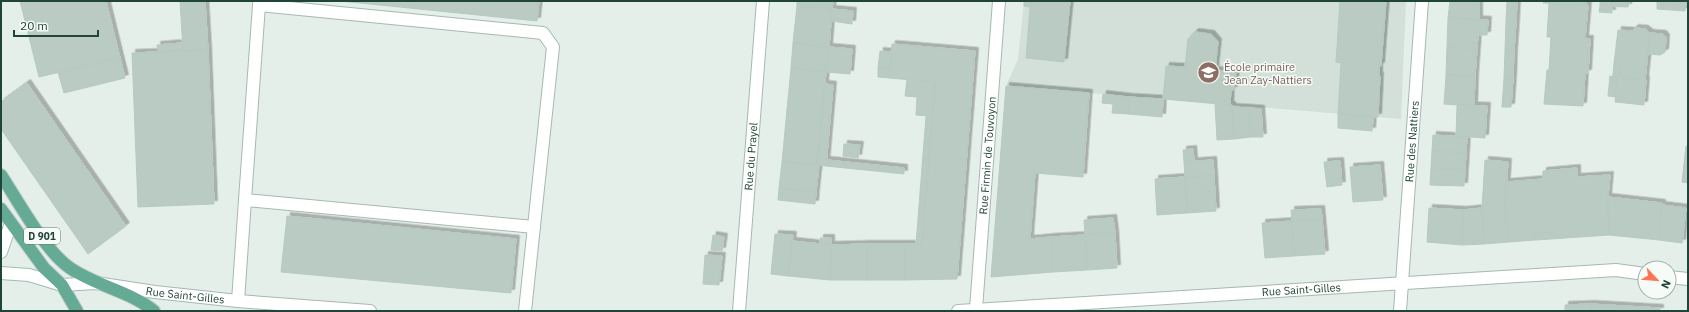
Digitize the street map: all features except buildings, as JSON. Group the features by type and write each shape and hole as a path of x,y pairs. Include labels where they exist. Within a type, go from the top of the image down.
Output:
{"main road":[{"name":"D 901","path":"1,175 52,251 69,268 96,283 145,304 154,311"},
{"path":"1,209 44,268 62,285 77,311"}],"street":[{"name":"Rue du Prayel","path":"739,311 763,1"},
{"name":"Rue Firmin de Touvoyon","path":"976,309 999,1"},
{"name":"Rue des Nattiers","path":"1400,311 1422,1"},
{"path":"238,301 260,3 543,33 554,47 525,311"},
{"path":"246,200 534,227"},
{"path":"1,252 11,223"},
{"name":"Rue Saint-Gilles","path":"958,311 1403,282 1616,270 1637,273"},
{"name":"Rue Saint-Gilles","path":"1,273 29,275 62,285 96,283 155,292 238,301 370,311"},
{"path":"1677,278 1688,279"}],"shaded area":[{"name":"École primaire Jean Zay-Nattiers","path":"1024,1 1406,1 1401,119 1006,86 1018,59"}],"place":[{"name":"École primaire Jean Zay-Nattiers","path":"1208,73"}]}
